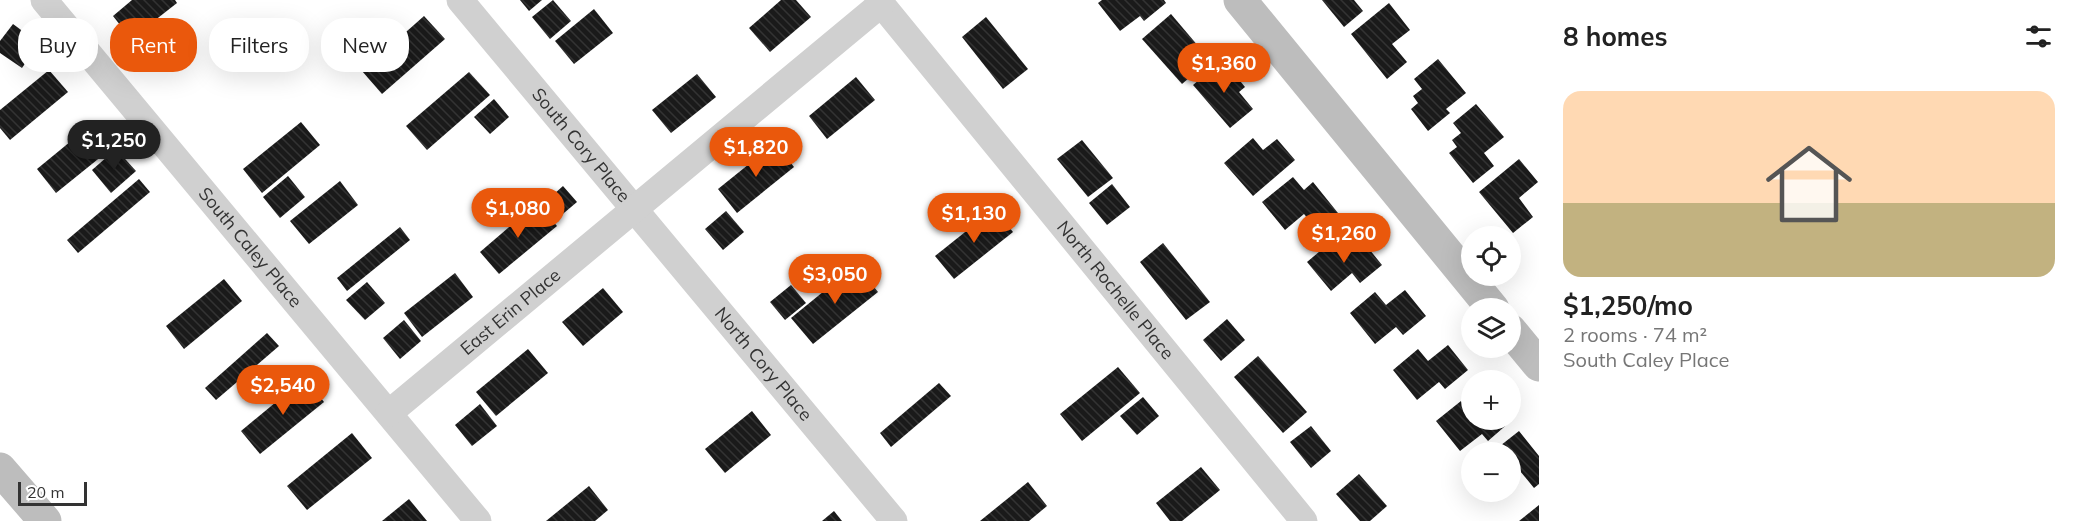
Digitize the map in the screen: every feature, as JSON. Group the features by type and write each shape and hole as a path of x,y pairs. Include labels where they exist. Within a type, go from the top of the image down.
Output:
{"street":[{"name":"South Caley Place","path":"44,0 478,521"},
{"name":"South Cory Place","path":"460,0 634,208"},
{"path":"1240,0 1485,298"},
{"name":"East Erin Place","path":"389,413 879,2"},
{"name":"North Rochelle Place","path":"879,2 1304,521"},
{"name":"North Cory Place","path":"634,208 894,521"},
{"path":"1521,343 1539,364"},
{"path":"0,469 45,521"}],"building":[{"path":"132,0 175,0 177,3 158,18 115,18 113,16"},
{"path":"520,0 542,0 529,11"},
{"path":"553,0 571,21 550,39 532,17"},
{"path":"781,0 796,0 811,17 770,52 749,28"},
{"path":"1102,0 1164,0 1166,3 1144,21 1140,16 1120,31 1098,3"},
{"path":"1322,0 1354,0 1363,11 1344,27"},
{"path":"1389,3 1410,30 1392,44 1407,62 1387,79 1351,34"},
{"path":"594,9 613,33 574,64 555,41"},
{"path":"1171,14 1210,60 1182,84 1142,39"},
{"path":"424,16 445,39 409,70 409,29"},
{"path":"986,17 1028,69 1003,89 962,37"},
{"path":"13,24 18,28 18,65 0,53 0,41"},
{"path":"1438,59 1466,93 1446,109 1450,113 1428,131 1411,109 1418,103 1413,96 1422,89 1414,79"},
{"path":"1223,60 1245,87 1239,92 1253,109 1230,128 1193,85"},
{"path":"47,72 51,72 68,92 10,140 0,128 0,110"},
{"path":"363,72 407,72 382,94"},
{"path":"469,72 490,95 427,150 406,126"},
{"path":"697,74 716,97 671,133 652,110"},
{"path":"856,77 875,100 827,139 809,116"},
{"path":"494,99 509,117 490,134 474,117"},
{"path":"1476,104 1504,137 1484,153 1494,166 1473,183 1449,153 1457,147 1452,140 1461,133 1453,123"},
{"path":"301,122 320,145 262,193 243,169"},
{"path":"93,123 113,147 56,193 37,169"},
{"path":"1253,138 1263,150 1277,139 1295,160 1253,196 1224,163"},
{"path":"1082,140 1113,178 1088,197 1057,159"},
{"path":"775,143 794,167 737,213 718,189"},
{"path":"116,149 136,171 111,193 92,170"},
{"path":"1519,159 1538,182 1519,198 1533,217 1521,227 1507,226 1479,192"},
{"path":"288,176 305,197 280,218 263,197"},
{"path":"1293,177 1304,190 1313,182 1338,213 1317,230 1304,214 1285,230 1262,202"},
{"path":"139,179 150,192 78,253 67,240"},
{"path":"340,181 358,205 309,244 290,221"},
{"path":"1112,184 1130,207 1107,225 1089,203"},
{"path":"563,186 577,202 558,218 544,203"},
{"path":"537,203 557,226 499,274 480,252"},
{"path":"994,209 1013,232 954,279 935,256"},
{"path":"726,211 744,232 723,250 705,229"},
{"path":"400,227 410,240 347,291 337,278"},
{"path":"1361,239 1382,265 1360,283 1352,273 1331,291 1307,262 1332,241 1343,254"},
{"path":"1163,243 1210,302 1186,320 1140,262"},
{"path":"856,265 878,292 813,344 791,318"},
{"path":"455,273 473,297 422,337 404,313"},
{"path":"224,279 242,301 184,349 166,326"},
{"path":"367,282 385,303 365,320 346,300"},
{"path":"791,285 806,303 785,320 770,302"},
{"path":"603,288 623,312 583,346 562,322"},
{"path":"1405,290 1426,316 1403,335 1396,327 1375,344 1350,313 1375,292 1386,305"},
{"path":"1227,319 1245,340 1221,361 1203,340"},
{"path":"404,320 421,341 400,359 383,338"},
{"path":"267,333 279,346 216,400 205,388"},
{"path":"1448,345 1468,370 1461,370 1461,376 1445,389 1439,382 1417,400 1393,370 1418,349 1428,361"},
{"path":"528,349 548,373 496,416 476,392"},
{"path":"1258,356 1307,412 1283,433 1234,377"},
{"path":"1118,367 1140,393 1082,441 1060,414"},
{"path":"305,378 324,402 260,454 241,431"},
{"path":"939,383 951,396 891,447 880,433"},
{"path":"1143,397 1159,416 1137,435 1120,416"},
{"path":"1461,401 1461,430 1501,430 1488,441 1482,434 1472,442 1461,442 1460,451 1436,421"},
{"path":"480,404 497,426 472,446 455,425"},
{"path":"752,411 771,435 725,473 705,449"},
{"path":"1311,426 1331,451 1311,468 1290,442"},
{"path":"1519,431 1539,456 1539,484 1534,488 1521,472 1521,442 1505,442"},
{"path":"352,433 372,458 307,510 287,486"},
{"path":"1201,467 1220,490 1182,521 1170,521 1156,503"},
{"path":"1359,474 1387,506 1370,521 1360,521 1336,494"},
{"path":"1028,482 1047,506 1029,521 980,521"},
{"path":"589,486 608,510 595,521 546,521"},
{"path":"409,499 427,521 382,521"},
{"path":"1539,505 1539,521 1519,521"},
{"path":"834,511 842,521 822,521"}]}
